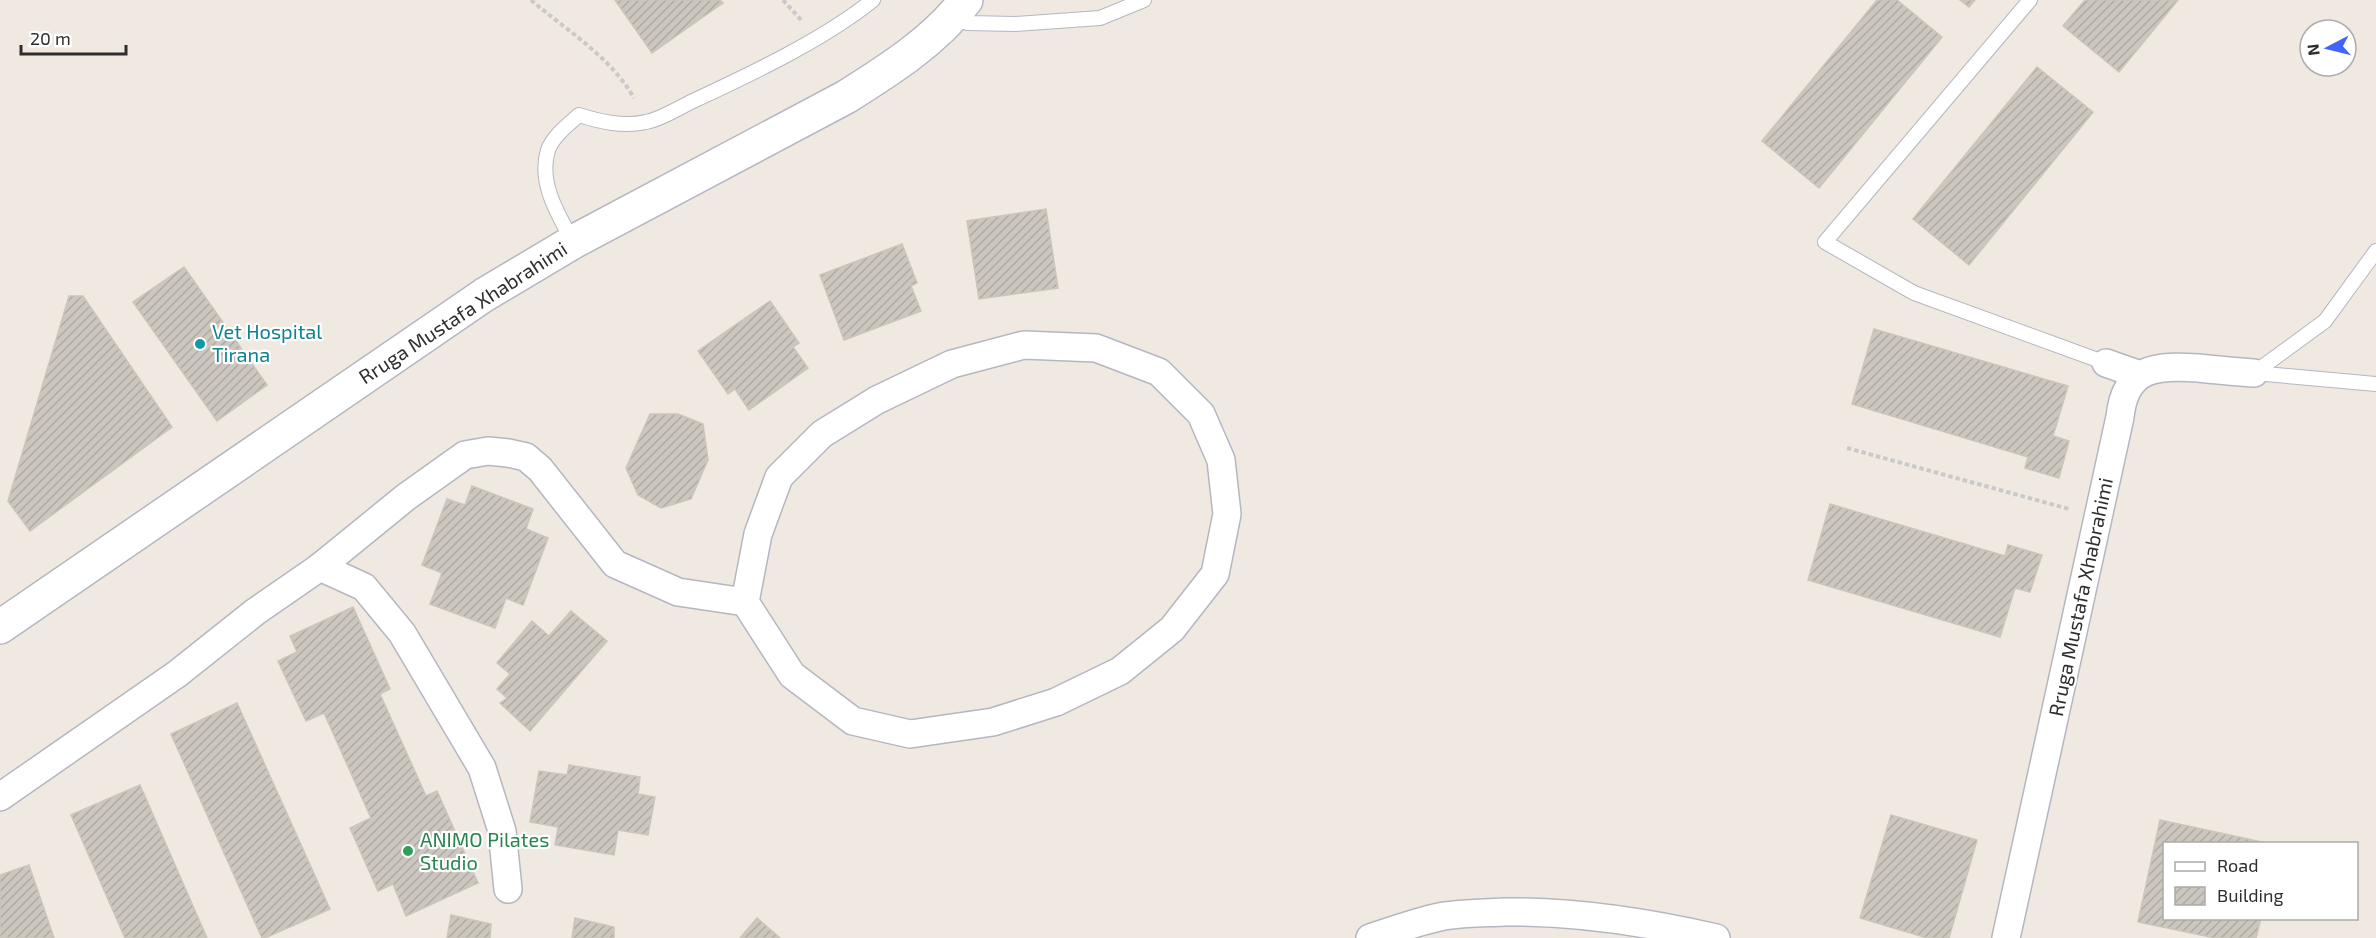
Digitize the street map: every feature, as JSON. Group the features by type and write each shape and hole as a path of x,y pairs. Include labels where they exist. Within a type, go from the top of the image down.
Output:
{"street":[{"name":"Rruga Mustafa Xhabrahimi","path":"0,627 484,295 573,242 855,92 911,53 958,9"},
{"path":"0,797 177,674 255,612 320,567 406,497 465,454 488,451 526,457 540,469 615,564 678,592 745,602 792,675 853,721 910,734 993,722 1056,702 1119,671 1172,630 1215,574 1227,514 1221,460 1201,414 1159,372 1096,348 1024,345 952,364 877,400 822,434 779,477 758,534 745,602"},
{"path":"2106,363 2140,375 2154,368 2169,366 2254,374"},
{"name":"Rruga Mustafa Xhabrahimi","path":"2006,938 2122,401 2129,387 2140,375"},
{"path":"320,567 364,587 402,633 482,768 502,831 507,889"},
{"path":"1370,938 1444,916 1518,912 1589,914 1658,924 1716,938"}],"lane":[{"path":"573,242 551,201 546,174 548,149 557,135 579,115 599,122 620,124 648,122 741,78 849,19 873,0"},
{"path":"958,9 968,23 1015,24 1100,18 1143,0"},
{"path":"2030,0 1825,242 1914,293 2106,363"},
{"path":"2254,374 2325,321 2376,251"},
{"path":"2254,374 2376,384"}],"path":[{"path":"531,0 589,44 629,89 648,122"},
{"path":"1847,448 2070,510"}],"building":[{"path":"615,0 720,0 723,3 652,53"},
{"path":"1877,0 1897,0 1942,37 1819,188 1762,141"},
{"path":"1960,0 1975,0 1969,7"},
{"path":"2085,0 2178,0 2119,72 2063,26"},
{"path":"2037,67 2093,112 1969,265 1913,219"},
{"path":"1046,209 1058,288 979,299 967,221"},
{"path":"902,244 917,283 911,286 921,311 844,340 820,275"},
{"name":"Vet Hospital Tirana","path":"184,267 267,385 217,421 133,302"},
{"path":"69,296 83,296 172,427 30,531 8,501"},
{"path":"770,301 799,343 793,347 808,368 749,410 735,389 728,394 698,351"},
{"path":"1874,329 2068,386 2053,436 2069,441 2059,478 2025,468 2028,457 1852,404"},
{"path":"650,414 678,414 703,424 708,460 691,499 661,508 638,495 626,468"},
{"path":"472,486 533,509 526,529 548,538 523,605 506,598 495,628 430,604 442,573 422,565 447,499 465,505"},
{"path":"1830,504 2005,556 2008,545 2042,555 2030,592 2015,588 2000,637 1808,580"},
{"path":"353,607 390,689 380,694 426,796 437,791 478,883 406,916 393,884 378,891 350,828 371,818 324,713 306,721 278,661 297,652 290,636"},
{"path":"571,611 607,641 530,731 500,703 507,698 497,689 510,674 497,663 532,621 549,636"},
{"path":"237,703 330,909 265,938 262,938 171,734"},
{"path":"569,765 640,777 638,794 655,797 648,835 618,830 614,855 555,845 558,827 530,822 539,771 567,775"},
{"path":"140,785 207,938 125,938 71,815"},
{"path":"1891,815 1977,840 1949,938 1927,938 1860,918"},
{"path":"2160,820 2262,842 2163,842 2163,920 2260,920 2256,938 2215,938 2138,922"},
{"path":"29,865 54,938 0,938 0,875"},
{"path":"451,915 491,924 490,938 447,938"},
{"path":"575,918 614,927 614,938 572,938"},
{"path":"757,918 780,938 740,938"}],"place":[{"name":"Vet Hospital Tirana","path":"200,344"},
{"name":"ANIMO Pilates Studio","path":"408,851"}]}
